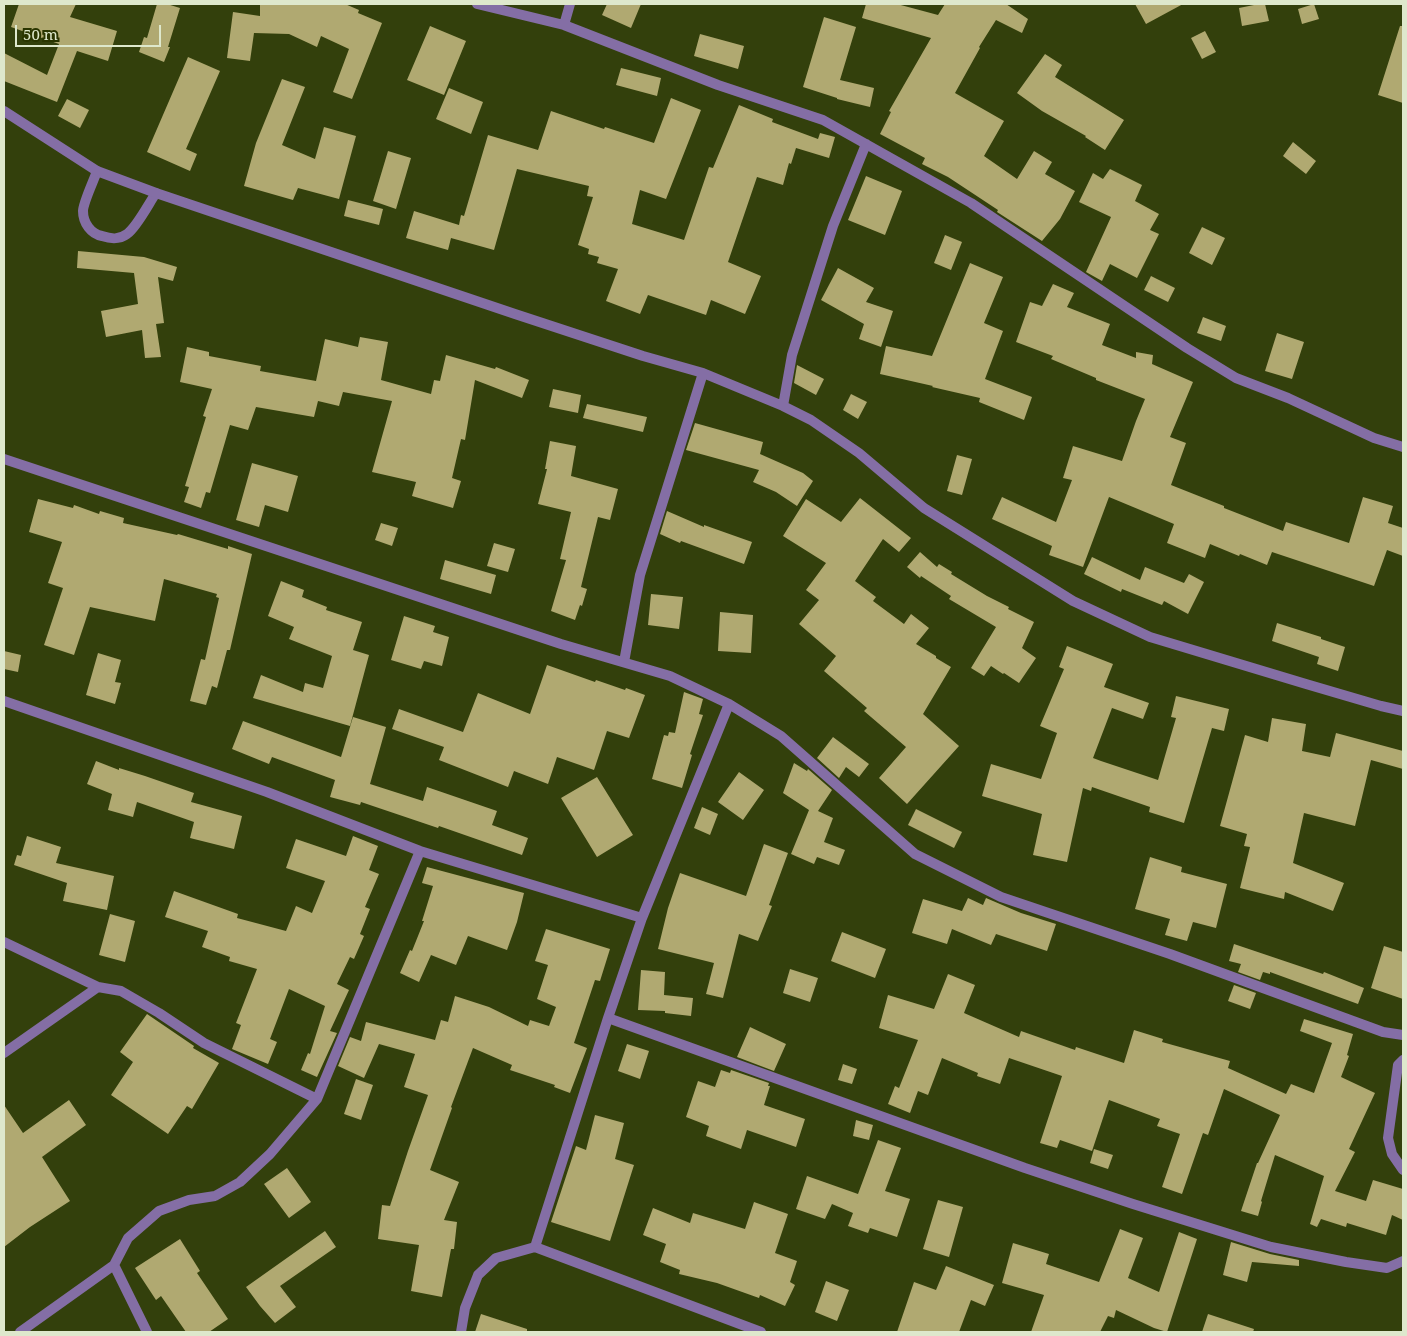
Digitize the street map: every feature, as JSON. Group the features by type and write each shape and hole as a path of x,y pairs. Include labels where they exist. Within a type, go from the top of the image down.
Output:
{"street":[{"path":"477,4 564,25 718,85 823,120 971,203 1187,348 1236,378 1288,398 1374,438 1403,447"},
{"path":"564,25 570,4"},
{"path":"4,111 97,171 156,193 506,311 643,356 703,373 783,406 811,420 860,453 924,508 1074,601 1150,637 1403,711"},
{"path":"783,406 792,355 833,226 866,144"},
{"path":"97,171 83,211 86,224 96,235 122,238 130,232 156,193"},
{"path":"624,662 640,575 703,373"},
{"path":"4,459 561,644 670,676 729,704 781,736 915,854 1001,897 1170,954 1383,1032 1403,1035"},
{"path":"4,702 267,792 420,851 642,918"},
{"path":"535,1247 642,918 729,704"},
{"path":"20,1332 114,1266 128,1238 159,1211 189,1200 215,1196 240,1182 270,1154 317,1099 420,851"},
{"path":"4,942 98,987 121,991 159,1013 204,1043 317,1099"},
{"path":"4,1053 98,987"},
{"path":"608,1018 1025,1168 1272,1247 1387,1268 1403,1261"},
{"path":"1403,1060 1398,1065 1388,1138 1392,1154 1403,1170"},
{"path":"461,1332 465,1308 478,1275 496,1258 535,1247 761,1332"},
{"path":"114,1266 147,1332"}],"building":[{"path":"19,4 76,4 70,17 117,31 108,61 77,51 57,102 4,81 4,53 47,75 59,44 11,27"},
{"path":"157,4 167,4 180,8 164,62 139,52 144,37 147,38"},
{"path":"260,4 345,4 359,10 358,13 382,23 352,99 333,92 349,49 321,36 317,47 289,34 254,33 250,61 227,58 233,12 260,16"},
{"path":"607,4 641,4 631,28 602,15"},
{"path":"866,4 897,4 938,15 945,4 1006,4 1028,19 1022,33 996,20 979,47 955,93 1004,121 984,156 1017,179 1034,151 1052,162 1045,174 1075,191 1060,219 1042,241 948,177 922,164 925,158 880,134 891,112 889,111 931,38 862,18"},
{"path":"1135,4 1183,4 1146,24"},
{"path":"1265,4 1269,21 1242,26 1239,8"},
{"path":"1314,4 1319,19 1302,24 1298,9"},
{"path":"824,17 856,27 840,80 874,88 870,107 837,99 803,87"},
{"path":"430,26 466,41 444,95 407,80"},
{"path":"1400,26 1403,26 1403,103 1378,95"},
{"path":"1205,31 1216,52 1202,59 1191,38"},
{"path":"700,34 744,46 738,69 694,56"},
{"path":"1045,54 1062,65 1055,77 1124,120 1105,150 1086,136 1042,111 1017,93"},
{"path":"188,57 220,71 186,149 197,154 190,171 147,152"},
{"path":"621,68 661,78 657,96 616,85"},
{"path":"282,79 305,87 282,145 315,159 324,127 356,136 339,199 298,188 293,200 244,186 256,143"},
{"path":"449,88 483,102 471,134 436,119"},
{"path":"671,98 701,110 666,199 640,190 632,224 684,240 709,167 713,168 739,105 773,119 772,122 818,139 820,133 835,137 829,158 796,148 791,164 789,163 783,185 757,177 728,262 761,276 745,314 711,300 706,315 648,295 640,314 606,301 618,269 597,263 599,257 588,254 589,249 578,245 593,197 587,196 589,186 517,169 494,250 451,238 448,250 406,238 414,211 459,225 461,215 464,216 488,135 538,150 551,111 654,143"},
{"path":"67,99 89,110 80,128 58,116"},
{"path":"1293,142 1316,161 1306,174 1283,156"},
{"path":"388,151 411,158 396,209 373,201"},
{"path":"1110,169 1142,185 1135,201 1159,214 1150,230 1159,234 1137,278 1110,264 1102,281 1086,272 1111,217 1079,202 1093,173 1103,179"},
{"path":"866,176 902,191 885,235 848,220"},
{"path":"348,200 383,209 379,225 344,216"},
{"path":"1202,227 1225,238 1212,265 1189,253"},
{"path":"945,235 962,242 951,270 934,263"},
{"path":"78,251 144,257 177,267 173,281 158,277 164,323 156,324 161,357 145,358 142,330 106,337 101,311 138,304 134,273 77,268"},
{"path":"970,263 1003,277 984,323 1003,331 985,379 1032,397 1024,420 979,402 980,398 880,374 886,346 932,356"},
{"path":"838,268 874,288 866,302 893,311 881,347 859,339 864,324 821,300"},
{"path":"1151,276 1175,288 1168,302 1144,290"},
{"path":"1053,284 1074,293 1067,307 1110,324 1102,345 1136,358 1136,352 1153,355 1152,364 1193,382 1170,437 1186,443 1171,485 1283,531 1286,522 1349,543 1363,497 1393,506 1388,523 1403,528 1403,556 1387,550 1374,586 1272,552 1267,565 1210,544 1205,558 1167,543 1174,524 1109,497 1083,567 1049,555 1052,546 992,519 1002,497 1056,522 1072,480 1063,478 1073,446 1122,461 1145,399 1096,380 1096,378 1051,359 1053,356 1016,342 1030,302 1042,306"},
{"path":"1203,317 1226,326 1221,341 1197,333"},
{"path":"1277,333 1304,342 1292,379 1265,371"},
{"path":"360,337 388,342 381,380 431,394 434,380 440,381 446,355 495,369 496,367 529,380 522,398 475,380 465,440 461,439 452,478 461,481 453,508 412,496 416,482 372,472 392,401 343,392 339,406 318,401 314,417 256,407 248,430 230,425 210,493 206,492 201,508 184,502 189,487 185,486 206,417 203,416 212,389 180,382 187,347 209,352 209,356 261,366 260,371 316,381 325,339 358,347"},
{"path":"797,365 824,379 816,395 794,383"},
{"path":"553,389 581,395 578,413 549,407"},
{"path":"851,394 867,402 858,419 843,410"},
{"path":"587,404 647,417 643,432 583,418"},
{"path":"695,423 763,442 760,454 803,473 813,481 797,506 776,492 753,482 759,470 686,450"},
{"path":"550,441 576,446 571,476 618,489 610,520 598,517 581,587 587,589 575,620 551,611 566,560 560,559 571,512 538,504 547,469 545,469"},
{"path":"957,455 972,459 962,495 947,491"},
{"path":"252,463 298,476 288,512 265,505 259,527 236,520"},
{"path":"860,498 911,538 899,552 883,539 855,581 876,597 873,601 904,624 911,614 929,628 916,644 951,667 923,714 959,746 907,804 879,778 906,747 864,711 867,708 824,671 836,656 799,624 819,600 806,590 826,563 783,536 806,499 841,522"},
{"path":"38,499 73,508 74,505 99,514 100,511 124,518 123,523 178,534 228,549 228,546 252,554 230,650 227,650 217,688 212,686 206,705 190,701 201,659 205,660 219,598 216,597 217,594 164,579 155,621 90,607 74,655 44,645 63,588 48,583 62,542 29,532"},
{"path":"667,511 704,527 704,525 752,542 744,564 681,541 680,543 660,534"},
{"path":"381,523 398,528 392,546 375,540"},
{"path":"494,543 515,549 508,572 487,566"},
{"path":"920,552 937,567 939,564 952,572 951,574 1009,607 1008,609 1034,622 1022,648 1036,658 1019,683 991,666 984,676 971,668 996,627 949,599 951,596 921,576 920,578 907,567"},
{"path":"1092,557 1140,580 1145,567 1184,583 1189,574 1204,582 1188,614 1164,601 1162,605 1122,589 1121,592 1084,574"},
{"path":"445,560 496,575 491,594 440,579"},
{"path":"281,581 304,590 302,597 327,607 326,610 362,622 353,650 369,655 350,726 253,698 261,675 303,692 305,683 323,688 332,656 289,639 294,627 268,616"},
{"path":"651,594 683,597 679,629 648,625"},
{"path":"720,612 753,615 751,653 718,651"},
{"path":"404,616 435,626 433,632 449,637 442,666 424,661 421,669 391,660"},
{"path":"1277,623 1345,647 1338,671 1317,664 1319,657 1272,641"},
{"path":"1067,646 1113,664 1104,687 1149,703 1143,719 1112,708 1093,758 1158,780 1176,718 1171,717 1176,696 1229,709 1224,731 1212,728 1184,823 1149,812 1150,807 1092,787 1091,791 1083,788 1067,862 1033,855 1042,814 982,796 991,764 1041,779 1057,733 1040,726 1064,669 1059,667"},
{"path":"4,651 21,655 18,672 4,669"},
{"path":"98,653 121,660 115,682 121,683 115,704 86,695"},
{"path":"547,665 595,682 596,680 645,695 629,738 607,731 594,770 557,757 548,784 514,771 508,787 439,760 444,747 392,729 399,709 463,732 478,693 530,714"},
{"path":"684,692 703,699 699,714 703,715 690,754 692,755 682,788 652,779 664,735 668,736 669,732 675,733"},
{"path":"353,717 386,727 370,784 423,801 427,787 497,811 492,825 528,838 522,855 439,826 438,828 361,802 360,805 330,797 335,780 272,757 269,764 232,749 243,721 341,757"},
{"path":"1272,718 1306,724 1302,751 1330,757 1336,733 1403,751 1403,769 1371,760 1355,826 1304,813 1293,863 1344,883 1333,911 1285,892 1284,899 1240,888 1250,847 1244,846 1247,834 1220,826 1245,735 1268,742"},
{"path":"833,737 869,764 859,777 846,767 839,778 817,758"},
{"path":"96,761 194,793 191,802 242,816 234,849 190,838 194,822 137,802 133,817 108,810 112,794 87,784"},
{"path":"794,763 807,771 808,769 832,790 818,811 833,818 824,842 845,850 839,865 817,857 814,864 791,854 809,810 783,793"},
{"path":"739,772 764,790 743,820 718,802"},
{"path":"597,777 633,835 597,857 561,798"},
{"path":"702,807 718,814 710,835 694,828"},
{"path":"916,809 962,832 954,848 908,825"},
{"path":"27,836 61,847 56,863 114,876 107,910 63,901 67,883 14,865 17,855 21,856"},
{"path":"353,836 378,846 369,870 379,874 365,907 370,909 360,934 364,936 354,959 350,957 337,984 349,990 330,1031 337,1033 317,1077 301,1070 308,1053 310,1054 325,1006 289,989 270,1039 277,1042 268,1064 232,1049 241,1025 236,1023 257,969 229,961 230,957 202,947 208,931 165,917 174,891 238,914 237,918 286,931 296,906 312,913 325,881 286,868 296,839 346,856"},
{"path":"764,844 788,853 769,905 772,906 758,941 739,934 723,998 706,994 714,963 658,949 668,908 680,873 746,896"},
{"path":"1150,857 1182,867 1181,872 1227,884 1216,928 1193,922 1187,941 1165,935 1170,919 1135,909"},
{"path":"427,867 524,893 517,922 507,950 468,936 456,965 431,955 419,982 400,973 410,950 412,951 424,921 422,921 433,886 422,883"},
{"path":"968,898 983,905 986,898 1021,913 1056,924 1047,951 996,934 991,945 952,929 947,944 912,933 923,899 962,911"},
{"path":"110,914 135,921 125,962 99,955"},
{"path":"546,929 610,949 600,981 595,980 574,1043 587,1048 570,1093 554,1087 555,1085 510,1070 512,1065 473,1048 430,1170 459,1182 444,1220 457,1222 454,1249 451,1249 442,1297 411,1291 419,1245 378,1239 382,1205 390,1206 428,1095 404,1087 415,1054 379,1044 364,1078 338,1066 350,1037 361,1041 366,1022 435,1040 441,1020 448,1022 455,996 489,1007 528,1026 530,1020 549,1026 556,1007 537,999 548,965 535,961"},
{"path":"842,932 886,949 875,978 831,961"},
{"path":"1234,944 1323,974 1324,972 1364,988 1358,1004 1270,972 1270,974 1263,972 1260,980 1238,972 1241,964 1229,961"},
{"path":"1384,946 1403,952 1403,999 1371,988"},
{"path":"790,969 818,978 810,1002 783,993"},
{"path":"641,970 665,972 664,995 693,998 691,1016 665,1013 665,1011 638,1010"},
{"path":"948,974 975,985 964,1013 1019,1037 1021,1031 1075,1050 1076,1047 1124,1063 1134,1030 1163,1039 1162,1042 1230,1061 1228,1068 1286,1094 1291,1084 1314,1093 1332,1043 1300,1031 1304,1019 1353,1034 1347,1055 1349,1056 1341,1077 1375,1093 1349,1149 1355,1152 1335,1191 1366,1201 1373,1180 1403,1189 1403,1220 1392,1215 1386,1235 1347,1223 1346,1227 1321,1219 1317,1227 1310,1224 1324,1176 1275,1155 1258,1216 1241,1211 1257,1163 1280,1115 1224,1089 1208,1135 1203,1133 1182,1194 1162,1187 1180,1134 1157,1126 1160,1119 1109,1100 1092,1151 1060,1140 1057,1148 1040,1143 1062,1076 1009,1058 1000,1084 977,1076 978,1073 942,1058 928,1095 918,1091 910,1113 888,1104 895,1086 899,1088 918,1040 879,1028 888,995 934,1009"},
{"path":"1234,985 1256,993 1250,1009 1228,1001"},
{"path":"147,1014 194,1046 193,1048 219,1063 192,1109 187,1106 168,1134 111,1095 133,1062 120,1052"},
{"path":"750,1027 786,1044 774,1071 737,1057"},
{"path":"627,1044 649,1051 640,1079 618,1071"},
{"path":"843,1064 857,1069 852,1084 838,1080"},
{"path":"721,1070 730,1073 731,1070 769,1083 768,1086 770,1086 764,1105 805,1119 796,1147 747,1130 741,1149 706,1136 709,1126 686,1117 698,1081 715,1087"},
{"path":"356,1079 373,1085 361,1120 344,1114"},
{"path":"69,1100 86,1125 42,1157 70,1201 30,1227 4,1247 4,1105 23,1133"},
{"path":"595,1115 624,1123 615,1159 634,1165 610,1241 551,1222 576,1146 586,1150"},
{"path":"856,1120 873,1125 869,1140 853,1136"},
{"path":"878,1140 901,1148 885,1191 910,1199 897,1237 870,1228 868,1233 848,1226 853,1213 832,1204 825,1219 796,1209 807,1176 858,1194"},
{"path":"1094,1149 1113,1155 1108,1169 1090,1163"},
{"path":"287,1168 311,1202 289,1218 264,1184"},
{"path":"938,1200 963,1207 949,1257 923,1249"},
{"path":"754,1202 788,1214 775,1253 797,1261 790,1282 795,1285 785,1306 760,1295 759,1298 717,1283 679,1274 680,1270 660,1262 666,1244 643,1235 653,1208 690,1223 693,1213 745,1229"},
{"path":"1120,1229 1143,1238 1128,1278 1159,1292 1179,1232 1197,1239 1167,1332 1116,1310 1114,1318 1108,1316 1100,1332 1031,1332 1044,1295 1002,1283 1013,1243 1049,1254 1046,1264 1099,1282"},
{"path":"325,1231 336,1247 280,1286 296,1307 275,1323 246,1287"},
{"path":"180,1239 200,1271 197,1273 228,1319 209,1332 186,1332 161,1296 156,1300 135,1268"},
{"path":"1231,1242 1270,1254 1299,1260 1299,1266 1252,1262 1247,1282 1223,1275"},
{"path":"946,1266 994,1285 985,1306 971,1300 959,1332 897,1332 914,1282 936,1290"},
{"path":"826,1281 849,1290 837,1321 815,1312"},
{"path":"481,1314 527,1329 527,1332 475,1332"},
{"path":"1208,1314 1254,1329 1253,1332 1202,1332"}]}
